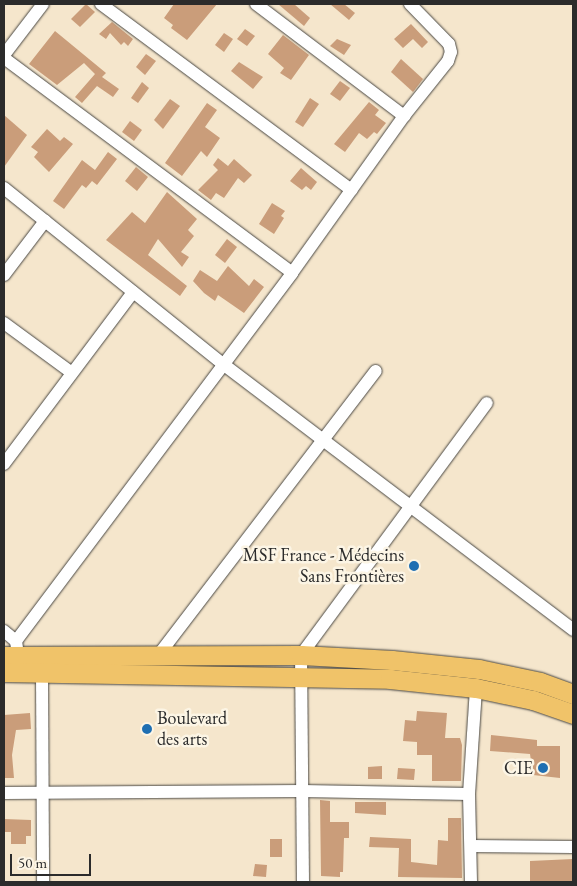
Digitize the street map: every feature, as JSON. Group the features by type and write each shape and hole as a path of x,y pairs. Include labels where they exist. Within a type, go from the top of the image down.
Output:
{"highway":[{"path":"12,660 301,655 392,660 479,670 540,682 573,694"},
{"path":"12,660 42,672 390,679 476,688 533,700 573,714"}],"street":[{"path":"43,4 4,57 292,273"},
{"path":"101,4 351,190"},
{"path":"256,4 404,116"},
{"path":"12,660 223,364 292,273 404,116 448,61 451,52 449,44 410,4"},
{"path":"4,188 223,364 573,630"},
{"path":"4,275 45,221"},
{"path":"4,464 133,292"},
{"path":"4,323 72,373"},
{"path":"157,657 376,371"},
{"path":"304,882 301,655 488,403"},
{"path":"4,631 12,660"},
{"path":"42,672 42,882"},
{"path":"471,882 469,794 476,688"},
{"path":"4,793 302,791 469,794"},
{"path":"471,846 573,847"}],"building":[{"path":"86,4 95,12 80,27 71,19"},
{"path":"174,4 217,4 187,40 171,28 173,25 164,18"},
{"path":"278,4 294,4 310,18 304,26"},
{"path":"330,4 344,4 355,13 349,20"},
{"path":"112,22 133,39 128,46 124,42 121,45 110,33 106,39 99,34"},
{"path":"411,24 428,42 422,48 413,39 403,48 394,39"},
{"path":"245,29 255,36 247,46 237,39"},
{"path":"55,31 106,73 102,77 119,89 113,97 97,86 82,103 75,97 95,74 84,63 57,85 29,64"},
{"path":"224,33 233,39 224,52 215,45"},
{"path":"283,35 309,55 291,80 280,73 284,68 268,54"},
{"path":"337,39 351,45 344,55 330,46"},
{"path":"146,54 156,61 145,75 136,67"},
{"path":"401,59 423,79 413,92 391,72"},
{"path":"239,62 263,77 253,89 231,71"},
{"path":"340,81 350,88 340,101 330,94"},
{"path":"142,82 149,88 138,103 131,98"},
{"path":"310,98 319,104 303,127 295,122"},
{"path":"170,99 180,106 163,129 154,120"},
{"path":"369,102 379,110 375,115 386,123 377,134 374,132 367,139 359,133 345,152 334,144"},
{"path":"207,103 217,110 205,127 220,138 207,157 201,151 182,176 165,163"},
{"path":"4,115 27,135 4,167"},
{"path":"130,121 142,130 134,141 122,132"},
{"path":"47,129 60,141 64,137 73,144 49,172 34,157 38,152 31,147"},
{"path":"108,152 117,159 97,185 92,181 86,188 82,185 64,209 53,201 82,160 95,170"},
{"path":"218,158 228,166 234,159 252,175 244,183 238,178 224,198 216,193 211,200 198,190 218,170 213,165"},
{"path":"136,167 148,177 137,191 125,181"},
{"path":"301,168 317,182 311,190 306,186 302,190 290,181"},
{"path":"167,192 197,219 188,230 194,236 181,252 189,257 182,267 158,239 148,255 187,286 180,296 106,240 132,212 145,223"},
{"path":"272,203 285,211 281,216 284,218 274,234 259,224"},
{"path":"227,239 237,247 225,263 215,255"},
{"path":"228,266 249,286 254,279 264,287 244,313 218,295 215,301 193,281 200,270 217,281"},
{"path":"417,711 447,713 445,738 460,738 462,745 461,781 432,781 432,755 417,755 417,742 403,741 405,720 416,721"},
{"path":"30,713 31,729 16,730 12,755 14,778 4,778 4,715"},
{"path":"491,735 537,740 537,746 560,746 560,778 533,775 530,754 490,751"},
{"path":"382,766 382,779 368,779 368,767"},
{"path":"398,768 415,769 414,780 397,779"},
{"path":"320,800 330,801 330,822 349,822 349,838 344,838 343,872 340,872 340,877 321,876"},
{"path":"355,802 386,802 386,815 355,813"},
{"path":"448,818 461,818 462,878 398,877 399,848 369,847 370,837 411,839 411,862 437,865 438,840 448,841"},
{"path":"4,819 31,820 31,836 26,836 26,844 11,844 11,832 4,832"},
{"path":"270,839 282,839 282,857 270,857"},
{"path":"573,859 573,882 530,882 530,861"},
{"path":"255,864 267,865 266,877 253,876"}],"place":[{"name":"MSF France - Médecins Sans Frontières","path":"414,566"},
{"name":"Boulevard des arts","path":"147,729"},
{"name":"CIE","path":"543,768"}]}
